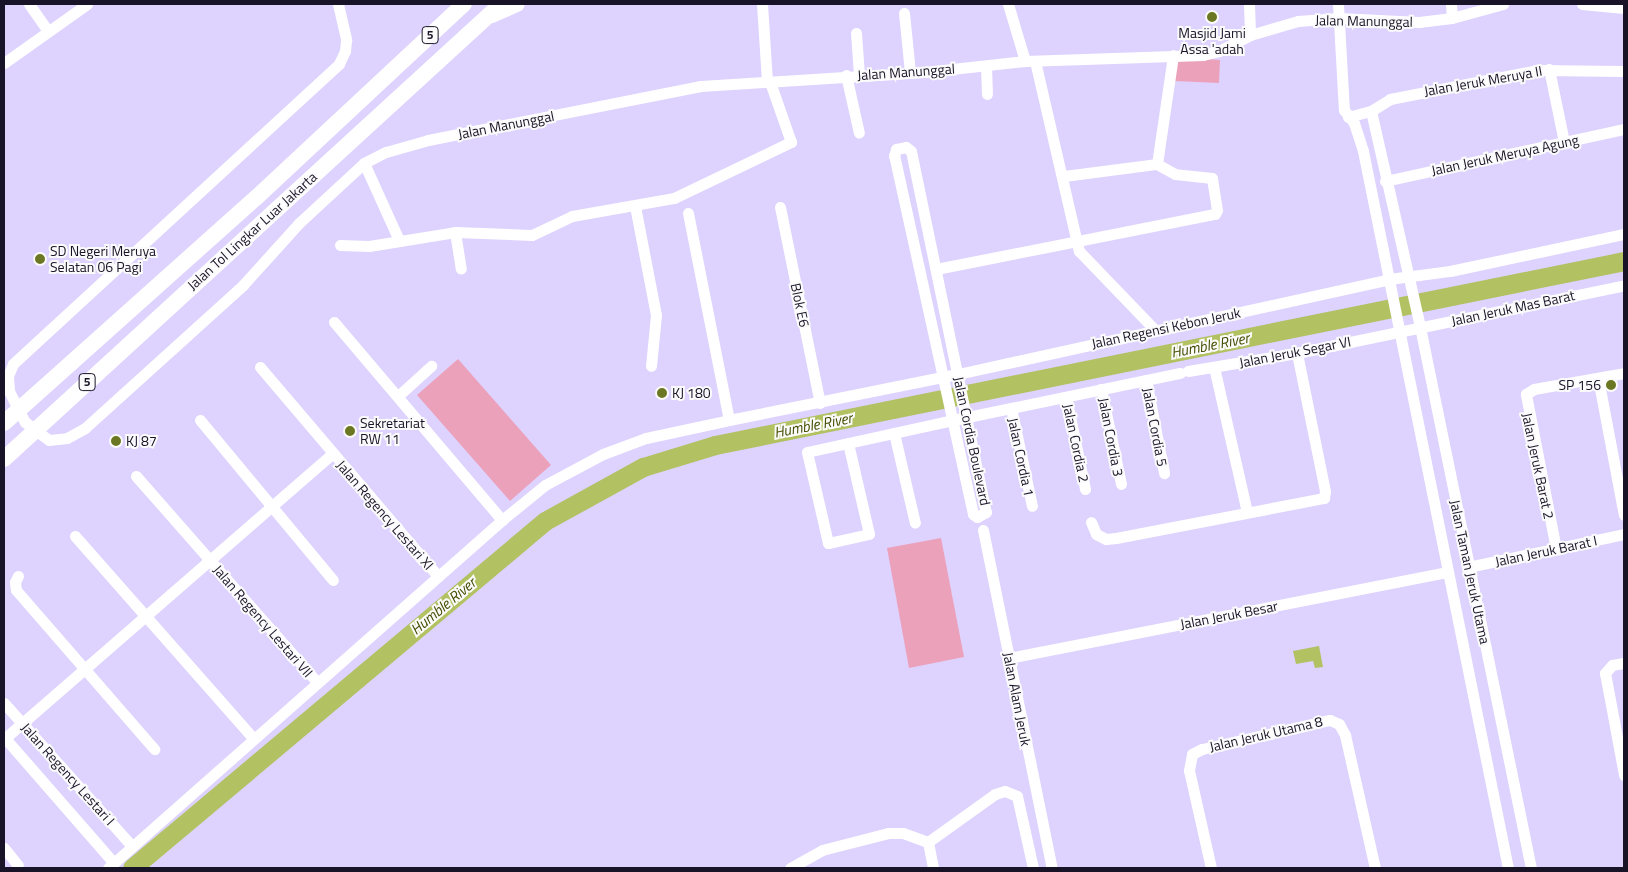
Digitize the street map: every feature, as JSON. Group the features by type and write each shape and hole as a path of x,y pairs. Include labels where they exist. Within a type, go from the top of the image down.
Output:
{"highway":[{"name":"Jalan Tol Lingkar Luar Jakarta","path":"4,423 154,289 464,4"},
{"name":"Jalan Tol Lingkar Luar Jakarta","path":"4,459 501,4"},
{"path":"486,17 517,4"}],"street":[{"path":"29,4 47,30"},
{"path":"4,63 47,30 87,4"},
{"name":"Jalan Manunggal","path":"338,4 345,52 339,64 206,183 13,364 8,376 9,391 26,422 49,440 66,438 85,428 243,285 299,223 364,163 386,152 428,140 701,86 910,72 1030,61 1219,52 1250,35 1298,22 1339,18 1419,22 1452,18 1497,4"},
{"path":"340,245 369,246 455,232 532,234 572,216 674,198 791,142 769,82 762,4"},
{"path":"1008,4 1030,61 1064,176 1076,240 1084,258 1155,330"},
{"path":"1249,4 1250,35"},
{"name":"Jalan Taman Jeruk Utama","path":"1338,4 1344,110 1354,123 1363,151 1508,868"},
{"path":"1451,4 1452,18"},
{"path":"1582,4 1624,8"},
{"path":"904,13 910,72"},
{"path":"856,33 859,75"},
{"path":"1157,164 1172,55"},
{"path":"986,66 987,94"},
{"path":"1549,69 1624,71"},
{"name":"Jalan Jeruk Meruya II","path":"1348,117 1371,111 1390,99 1549,69 1564,142"},
{"path":"846,75 859,133"},
{"name":"Jalan Taman Jeruk Utama","path":"1371,111 1385,181 1419,322 1531,868"},
{"name":"Jalan Jeruk Meruya Agung","path":"1385,181 1624,129"},
{"name":"Jalan Cordia Boulevard","path":"906,147 912,151 936,269 986,512 977,517 973,514 894,156 896,149 906,147"},
{"path":"364,163 400,240"},
{"path":"936,269 1215,214 1217,210 1212,178 1175,174 1157,164 1064,176"},
{"path":"635,206 656,315 651,366"},
{"name":"Blok E6","path":"780,208 820,403"},
{"path":"688,213 729,420"},
{"path":"455,232 461,268"},
{"name":"Jalan Regensi Kebon Jeruk","path":"111,866 132,845 502,520 545,485 603,454 646,438 729,420 959,379 1155,330 1390,279 1450,271 1624,234"},
{"name":"Jalan Jeruk Mas Barat","path":"1400,327 1624,285"},
{"path":"334,322 502,520"},
{"name":"Jalan Jeruk Segar VI","path":"848,443 870,534 828,543 807,452 848,443 894,433 966,413 1011,408 1184,372 1297,353 1400,327"},
{"path":"1091,522 1096,534 1106,539 1324,498 1325,491 1297,353"},
{"path":"398,396 431,366"},
{"name":"Jalan Regency Lestari XI","path":"260,367 332,454 438,576"},
{"path":"1214,367 1247,512"},
{"name":"Jalan Jeruk Barat 2","path":"1556,549 1526,394 1534,389 1624,373"},
{"path":"1598,378 1624,515"},
{"name":"Jalan Cordia 5","path":"1146,380 1164,473"},
{"name":"Jalan Cordia 3","path":"1101,390 1120,484"},
{"name":"Jalan Cordia 2","path":"1066,397 1086,489"},
{"name":"Jalan Cordia 1","path":"1011,408 1032,506"},
{"path":"200,420 334,580"},
{"path":"894,433 915,523"},
{"path":"111,866 5,737 85,670 209,559 332,454"},
{"name":"Jalan Regency Lestari VII","path":"136,476 318,682"},
{"name":"Jalan Alam Jeruk","path":"983,530 1052,868"},
{"name":"Jalan Jeruk Barat I","path":"1468,567 1624,534"},
{"path":"75,536 144,617 253,738"},
{"name":"Jalan Jeruk Besar","path":"1009,658 1448,572"},
{"path":"18,576 15,582 16,590 154,748"},
{"path":"1624,663 1612,666 1605,672 1624,776"},
{"name":"Jalan Regency Lestari I","path":"4,703 20,724 132,845"},
{"path":"1479,722 1499,718"},
{"name":"Jalan Jeruk Utama 8","path":"1211,868 1189,770 1192,754 1202,749 1330,720 1339,724 1345,735 1375,868"},
{"path":"928,842 996,794 1013,792 1021,808 1033,868"},
{"path":"790,868 822,850 888,833 903,832 928,842"},
{"path":"928,842 933,868"},
{"path":"4,848 18,865"}],"shaded area":[{"path":"1177,57 1220,60 1219,83 1175,81"},
{"path":"458,359 551,465 510,501 417,395"},
{"path":"941,538 964,657 909,668 887,548"},
{"path":"1319,646 1323,667 1315,668 1313,661 1296,664 1293,651"}],"waterway":[{"name":"Humble River","path":"132,868 545,521 643,467 715,445 1624,261"}],"place":[{"name":"Masjid Jami Assa 'adah","path":"1212,17"},
{"name":"SD Negeri Meruya Selatan 06 Pagi","path":"40,259"},
{"name":"SP 156","path":"1611,385"},
{"name":"KJ 180","path":"662,393"},
{"name":"Sekretariat RW 11","path":"350,431"},
{"name":"KJ 87","path":"116,441"}]}
